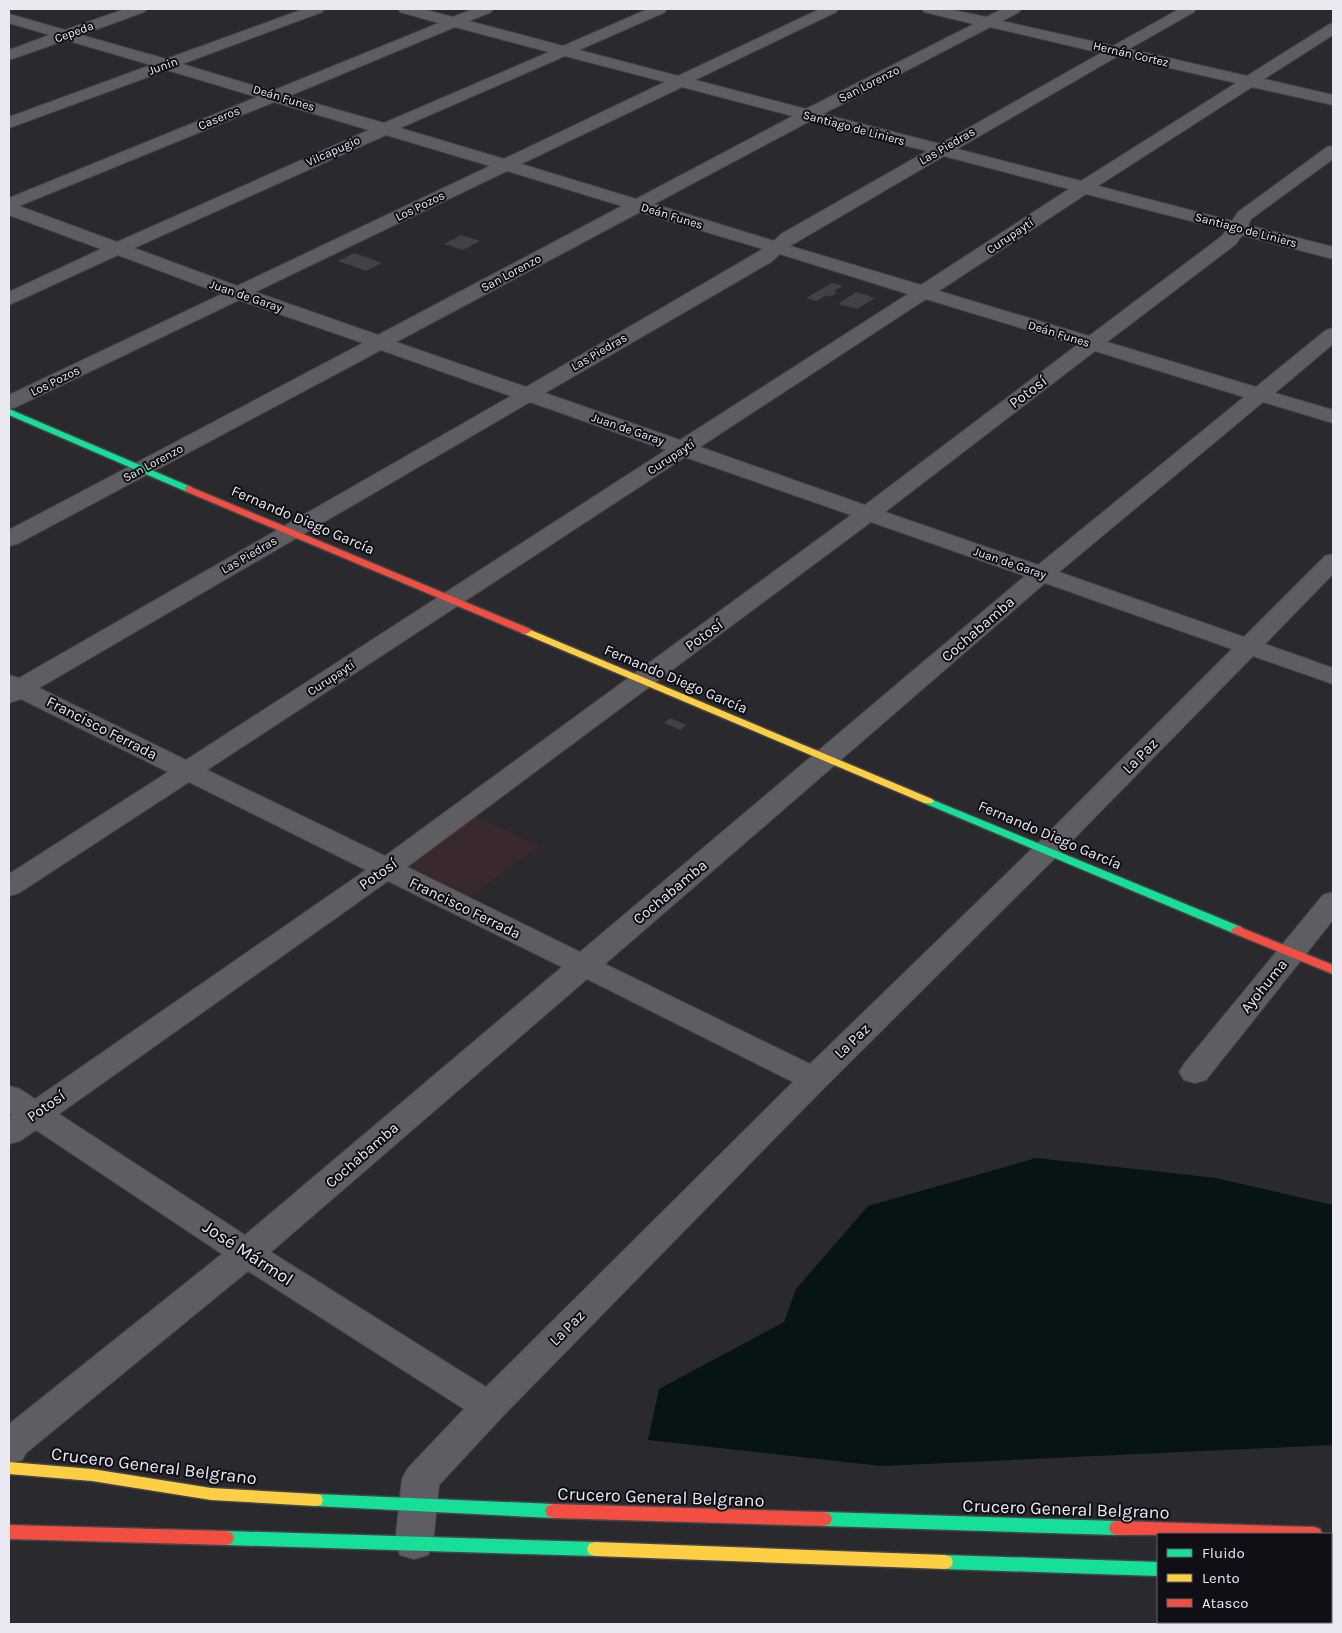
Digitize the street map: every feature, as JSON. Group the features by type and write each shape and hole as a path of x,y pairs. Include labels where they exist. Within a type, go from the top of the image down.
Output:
{"main road":[{"name":"Fernando Diego García","path":"9,412 140,470 291,531 826,759 1333,970"},
{"name":"Crucero General Belgrano","path":"9,1468 92,1475 211,1494 417,1505 552,1511 1281,1533"},
{"path":"9,1532 414,1543 1157,1569"}],"street":[{"name":"Cepeda","path":"9,55 139,9"},
{"name":"Junin","path":"9,123 317,9"},
{"name":"Santiago de Liniers","path":"405,9 1333,253"},
{"name":"Caseros","path":"9,204 486,9"},
{"name":"Vilcapugio","path":"9,299 385,128 660,9"},
{"name":"Los Pozos","path":"9,403 831,9"},
{"name":"Hernán Cortez","path":"929,9 1333,100"},
{"name":"San Lorenzo","path":"9,539 808,115 1014,9"},
{"name":"Las Piedras","path":"13,688 291,531 527,393 764,258 788,238 1188,9"},
{"name":"Deán Funes","path":"9,18 506,164 638,206 1333,416"},
{"name":"Curupaytí","path":"9,887 1083,188 1333,28"},
{"name":"Potosí","path":"9,1133 22,1105 386,869 869,513 1229,240 1244,216 1333,151"},
{"name":"Juan de Garay","path":"9,209 238,293 1333,676"},
{"name":"Cochabamba","path":"9,1449 13,1442 247,1253 1042,574 1333,334"},
{"name":"La Paz","path":"414,1543 421,1479 489,1407 814,1079 1047,850 1333,561"},
{"name":"Francisco Ferrada","path":"13,688 188,771 582,967 814,1079"},
{"name":"Ayohuma","path":"1195,1072 1333,901"},
{"name":"José Mármol","path":"22,1105 247,1253 489,1407"}],"shaded area":[{"path":"474,816 540,846 466,899 403,867"},
{"path":"1036,1158 1216,1178 1333,1205 1333,1445 881,1466 648,1440 659,1389 784,1322 796,1289 868,1206"}],"building":[{"path":"461,235 480,241 463,250 444,244"},
{"path":"354,253 382,263 366,271 338,261"},
{"path":"832,283 843,286 834,291 838,292 830,297 826,295 817,301 806,298"},
{"path":"856,292 875,298 857,309 838,304"},
{"path":"670,718 687,725 680,730 664,723"}],"traffic: fast":[{"path":"9,412 188,489"},
{"path":"928,801 1237,930"},
{"path":"315,1500 553,1511"},
{"path":"824,1519 1117,1528"},
{"path":"226,1538 595,1549"},
{"path":"945,1562 1157,1569"}],"traffic: slow":[{"path":"526,631 928,801"},
{"path":"9,1468 92,1475 211,1494 315,1500"},
{"path":"595,1549 945,1562"}],"traffic: jam":[{"path":"188,489 526,631"},
{"path":"1237,930 1333,970"},
{"path":"553,1511 824,1519"},
{"path":"1117,1528 1281,1533"},
{"path":"9,1532 226,1538"}]}
